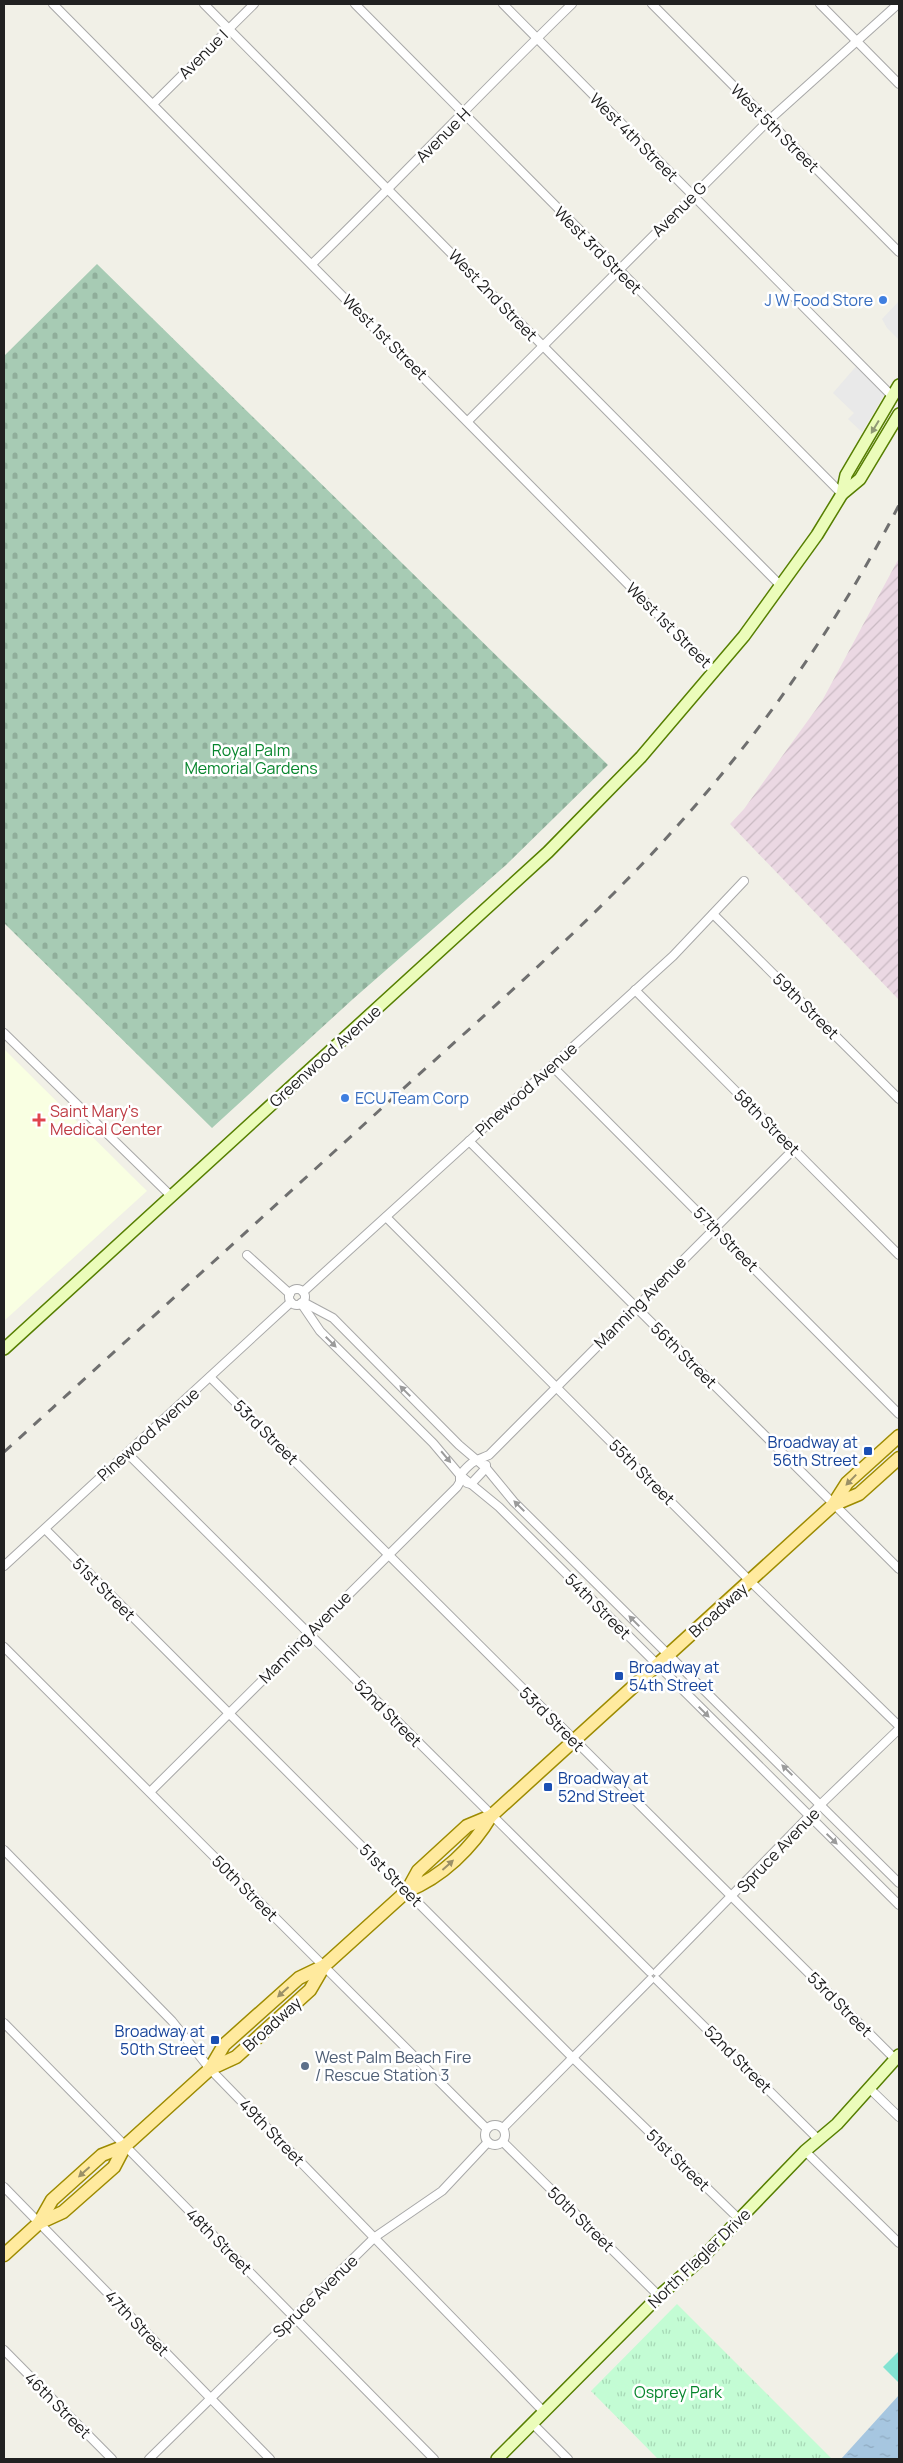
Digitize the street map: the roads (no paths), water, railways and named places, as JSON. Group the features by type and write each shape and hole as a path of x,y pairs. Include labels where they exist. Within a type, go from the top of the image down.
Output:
{"main road":[{"path":"842,494 846,475 899,385"},
{"path":"842,494 860,479 899,414"},
{"name":"Greenwood Avenue","path":"4,1349 548,852 641,757 715,672 781,586 842,494"},
{"name":"Broadway","path":"4,2255 39,2223 52,2200 102,2155 125,2146 210,2069 236,2056 310,1990 324,1966 407,1891 418,1871 467,1826 491,1816 834,1505 847,1483 899,1436"},
{"name":"Broadway","path":"834,1505 859,1494 899,1458"},
{"name":"North Flagler Drive","path":"497,2459 659,2296 700,2260 818,2139 837,2124 897,2057"}],"street":[{"name":"West 1st Street","path":"53,4 715,672"},
{"name":"West 2nd Street","path":"204,4 781,586"},
{"name":"Avenue I","path":"153,104 254,4"},
{"name":"West 3rd Street","path":"355,4 842,494"},
{"name":"West 4th Street","path":"503,4 893,397"},
{"name":"Avenue H","path":"312,264 390,190 536,38 572,4"},
{"name":"West 5th Street","path":"652,4 899,252"},
{"path":"820,4 899,84"},
{"name":"Avenue G","path":"468,421 768,121 898,4"},
{"name":"Pinewood Avenue","path":"302,1292 673,956 744,881"},
{"name":"59th Street","path":"713,914 899,1099"},
{"name":"58th Street","path":"635,990 899,1255"},
{"path":"4,1033 171,1196"},
{"name":"57th Street","path":"552,1066 899,1414"},
{"name":"56th Street","path":"469,1142 899,1569"},
{"name":"Manning Avenue","path":"150,1792 388,1554 460,1479 476,1459 487,1456 794,1149"},
{"name":"55th Street","path":"386,1217 750,1581 899,1727"},
{"path":"247,1254 295,1304 302,1303"},
{"path":"291,1298 296,1289 305,1296 302,1303"},
{"name":"Pinewood Avenue","path":"4,1566 210,1377 291,1298"},
{"path":"302,1303 320,1331 433,1443 460,1479 471,1484 486,1468 487,1456"},
{"name":"54th Street","path":"302,1303 333,1318 459,1445 486,1468 514,1502 822,1804 899,1883"},
{"name":"53rd Street","path":"210,1377 573,1741 897,2057"},
{"name":"52nd Street","path":"128,1453 818,2139"},
{"name":"54th Street","path":"471,1484 499,1507 899,1905"},
{"name":"51st Street","path":"45,1529 573,2058 739,2219"},
{"name":"50th Street","path":"4,1647 487,2129"},
{"name":"Spruce Avenue","path":"503,2128 899,1727"},
{"name":"49th Street","path":"4,1850 172,2021 210,2069 544,2412"},
{"name":"48th Street","path":"4,2023 295,2315 434,2459"},
{"path":"869,2088 899,2117"},
{"path":"495,2124 503,2128 506,2137 503,2142 494,2145 488,2142 485,2136 487,2129 495,2124"},
{"name":"Spruce Avenue","path":"149,2459 375,2237 442,2190 488,2142"},
{"name":"50th Street","path":"503,2142 659,2296"},
{"path":"806,2151 899,2243"},
{"name":"47th Street","path":"4,2186 270,2459"},
{"name":"46th Street","path":"4,2350 112,2459"},
{"path":"532,2423 568,2459"}],"water":[{"path":"899,2395 899,2459 841,2459"}],"railway":[{"path":"4,1452 540,964 646,860 742,750 799,672 852,590 899,505"}],"place":[{"name":"J W Food Store","path":"883,300"},
{"name":"ECU Team Corp","path":"345,1098"},
{"name":"Saint Mary's Medical Center","path":"39,1120"},
{"name":"Broadway at 56th Street","path":"868,1451"},
{"name":"Broadway at 54th Street","path":"619,1676"},
{"name":"Broadway at 52nd Street","path":"548,1787"},
{"name":"Broadway at 50th Street","path":"215,2040"},
{"name":"West Palm Beach Fire / Rescue Station 3","path":"305,2066"}],"park label":[{"name":"Royal Palm Memorial Gardens","path":"251,759"},
{"name":"Osprey Park","path":"678,2392"}]}
